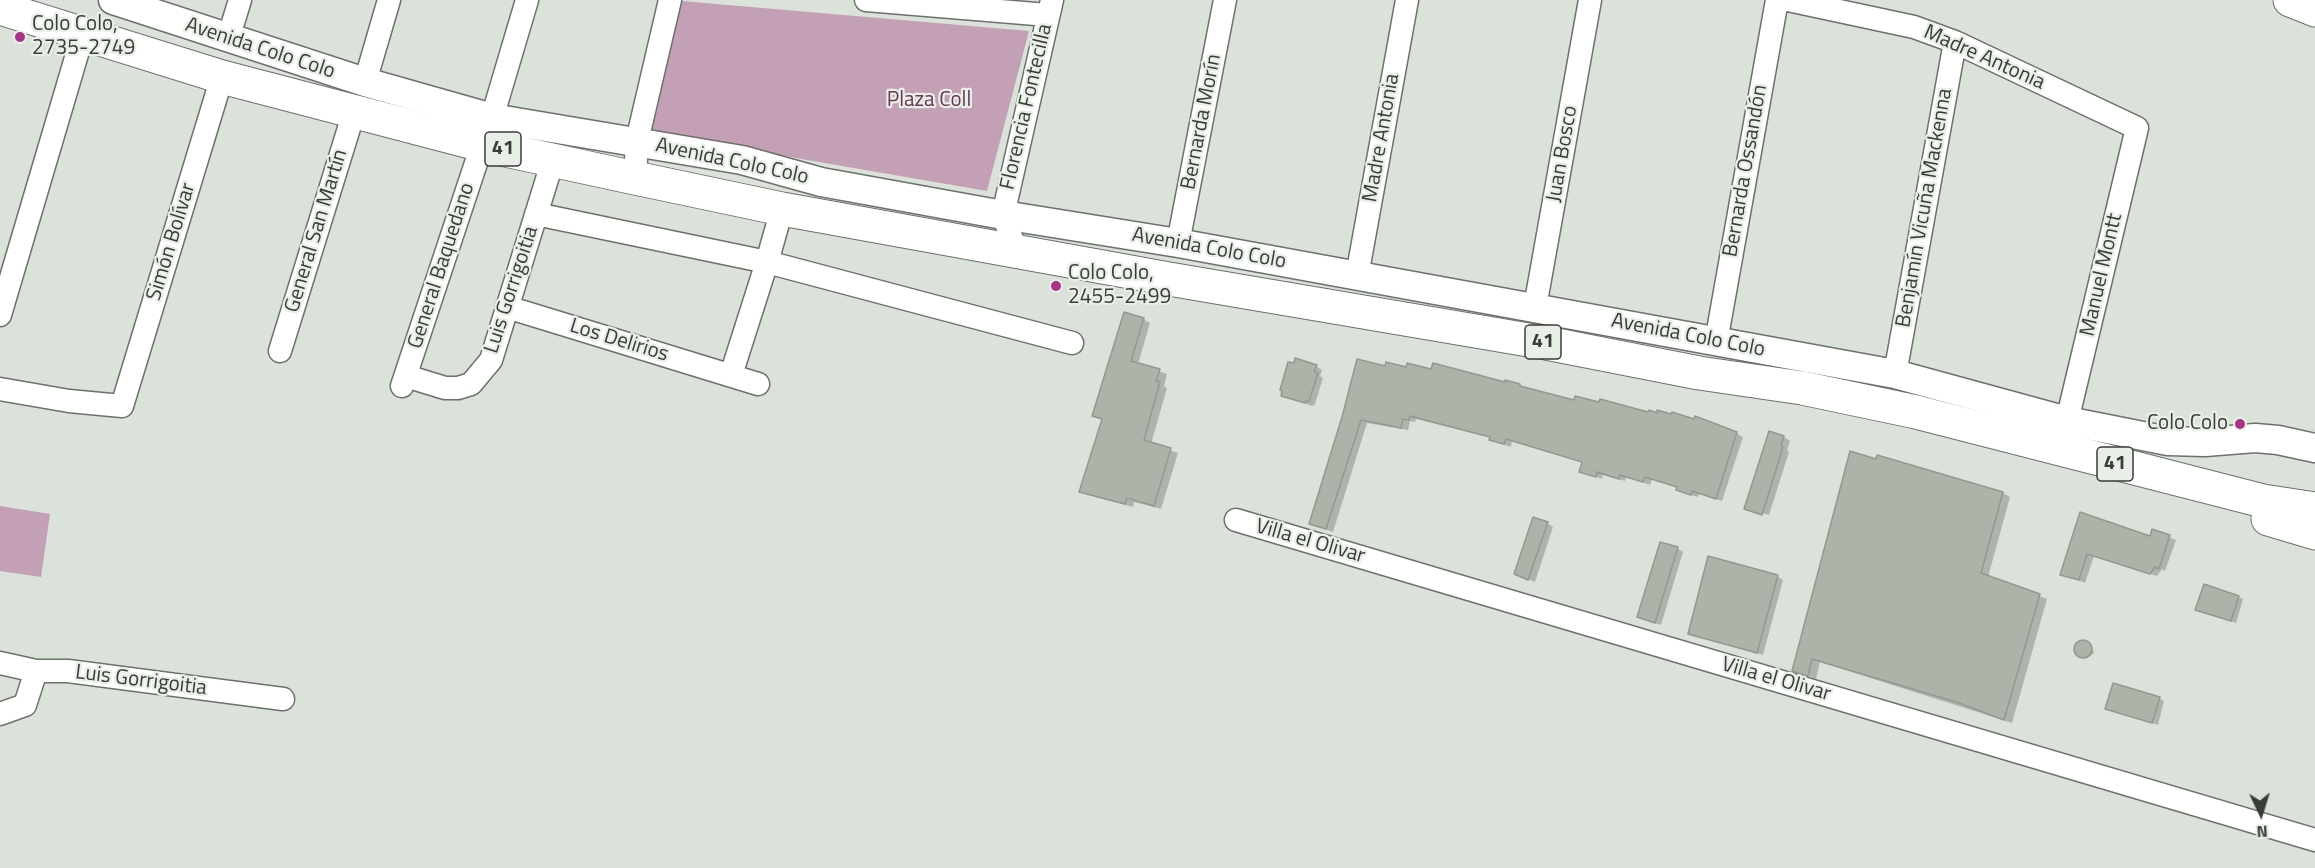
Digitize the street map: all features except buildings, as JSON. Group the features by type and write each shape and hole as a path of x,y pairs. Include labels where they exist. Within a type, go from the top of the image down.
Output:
{"main road":[{"path":"2290,0 2315,10"},
{"name":"Avenida Colo Colo","path":"0,8 222,77 360,97 487,131 552,160 782,209 1169,279 1525,339 1699,373 1802,388 1916,412"},
{"path":"1916,412 2315,533"},
{"name":"41","path":"1916,412 2251,498 2315,509"}],"street":[{"name":"Avenida Colo Colo","path":"113,0 228,39 360,97"},
{"path":"228,39 240,0"},
{"name":"General San Martín","path":"280,351 389,0"},
{"name":"General Baquedano","path":"404,381 487,131 527,0"},
{"path":"635,178 637,141 670,0"},
{"path":"866,0 1050,8"},
{"name":"Bernarda Morín","path":"1178,243 1225,0"},
{"name":"Madre Antonia","path":"1358,276 1407,0"},
{"name":"Juan Bosco","path":"1535,308 1590,0"},
{"name":"Bernarda Ossandón","path":"1716,342 1777,0"},
{"name":"Madre Antonia","path":"1788,0 1914,27 1955,42 2137,128"},
{"name":"Florencia Fontecilla","path":"1003,215 1050,8"},
{"path":"0,315 84,34"},
{"name":"Benjamín Vicuña Mackenna","path":"1895,374 1955,42"},
{"name":"Simón Bolívar","path":"0,389 69,401 122,406 222,77"},
{"name":"Manuel Montt","path":"2067,421 2137,128"},
{"name":"Avenida Colo Colo","path":"487,131 637,141 742,160 821,182 1003,215 1178,243 1895,374 2067,421 2168,441 2205,442 2255,438 2278,440 2315,448"},
{"name":"Luis Gorrigoitia","path":"404,381 458,388 471,384 491,360 552,160"},
{"path":"730,375 782,209"},
{"path":"536,214 767,262 1072,343"},
{"path":"1003,215 1016,250"},
{"name":"Los Delirios","path":"507,307 758,384"},
{"name":"Villa el Olivar","path":"1236,520 2315,840"},
{"name":"Luis Gorrigoitia","path":"0,663 36,671 68,671 283,699"},
{"path":"0,714 25,705 36,671"}],"green space":[{"name":"Plaza Coll","path":"682,1 1029,31 987,191 651,133"},
{"path":"0,506 50,514 41,577 0,571"}],"place":[{"name":"Colo Colo, 2735-2749","path":"20,37"},
{"name":"Colo Colo, 2455-2499","path":"1056,286"},
{"name":"Colo Colo","path":"2240,424"}]}
